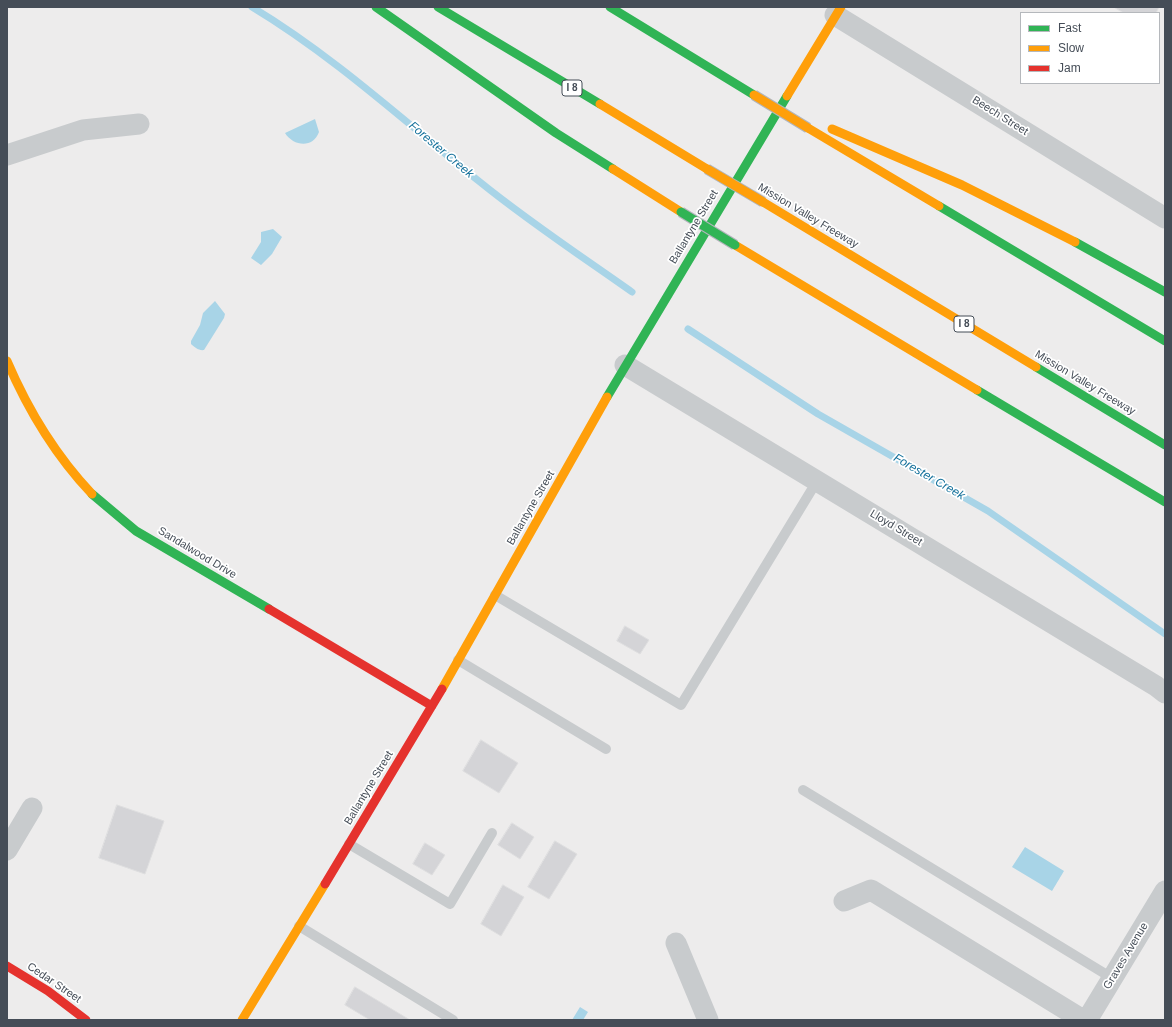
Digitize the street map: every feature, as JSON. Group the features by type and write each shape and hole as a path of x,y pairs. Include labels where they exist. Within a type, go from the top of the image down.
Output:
{"main road":[{"path":"376,7 556,133 681,212 1164,501"},
{"name":"Mission Valley Freeway","path":"438,7 1165,445"},
{"path":"610,7 754,95 816,124 962,185 1096,253 1165,292"},
{"name":"Ballantyne Street","path":"242,1020 432,706 625,365 838,11"},
{"path":"816,124 1165,340"},
{"name":"Sandalwood Drive","path":"7,361 14,379 48,442 98,500 136,531 432,706"},
{"name":"Cedar Street","path":"7,966 48,991 86,1020"}],"street":[{"name":"Beech Street","path":"838,11 1165,218"},
{"path":"7,155 83,130 139,124"},
{"name":"Lloyd Street","path":"625,365 1156,686 1165,693"},
{"path":"7,850 32,808"},
{"path":"844,901 871,890 1083,1020"},
{"name":"Graves Avenue","path":"1087,1020 1165,891"},
{"path":"676,942 708,1020"}],"lane":[{"path":"495,595 681,705 817,481"},
{"path":"458,660 606,749"},
{"path":"803,790 1112,978"},
{"path":"349,844 450,904 492,833"},
{"path":"299,926 453,1020"}],"water":[{"path":"315,119 319,132 312,141 308,143 303,144 293,141 285,133"},
{"path":"273,229 282,237 272,254 261,265 251,258 261,242 261,232"},
{"path":"215,301 225,314 224,318 204,350 198,349 191,344 191,341 200,325 203,313"},
{"path":"1025,847 1064,871 1052,891 1012,867"},
{"path":"580,1007 588,1012 583,1020 572,1020"}],"building":[{"path":"1114,7 1159,7 1156,12 1122,12"},
{"path":"625,626 649,640 640,654 617,641"},
{"path":"481,740 518,763 499,793 463,771"},
{"path":"117,805 164,821 145,874 99,858"},
{"path":"512,823 534,837 520,859 498,845"},
{"path":"555,841 577,854 549,899 528,887"},
{"path":"425,843 445,855 432,875 413,864"},
{"path":"503,885 524,897 501,936 481,924"},
{"path":"355,987 410,1020 370,1020 345,1005"}],"waterway":[{"name":"Forester Creek","path":"252,7 283,26 341,69 517,211 632,292"},
{"name":"Forester Creek","path":"688,329 818,414 988,511 1165,634"}],"traffic: fast":[{"path":"376,7 556,133 613,169"},
{"path":"438,7 600,104"},
{"path":"610,7 754,95"},
{"path":"607,397 787,96"},
{"path":"939,206 1165,341"},
{"path":"681,212 735,245"},
{"path":"1075,242 1165,292"},
{"path":"1036,367 1165,445"},
{"path":"977,390 1165,502"},
{"path":"92,494 136,531 269,609"}],"traffic: slow":[{"path":"787,96 841,7"},
{"path":"754,95 808,128"},
{"path":"600,104 707,169"},
{"path":"808,128 939,206"},
{"path":"832,129 962,185 1075,242"},
{"path":"613,169 681,212"},
{"path":"707,169 763,202"},
{"path":"763,202 1036,367"},
{"path":"735,245 977,390"},
{"path":"7,361 33,414 54,448 92,494"},
{"path":"442,689 607,397"},
{"path":"242,1020 325,884"}],"traffic: jam":[{"path":"269,609 432,706"},
{"path":"325,884 442,689"},
{"path":"7,966 48,991 86,1020"}]}
